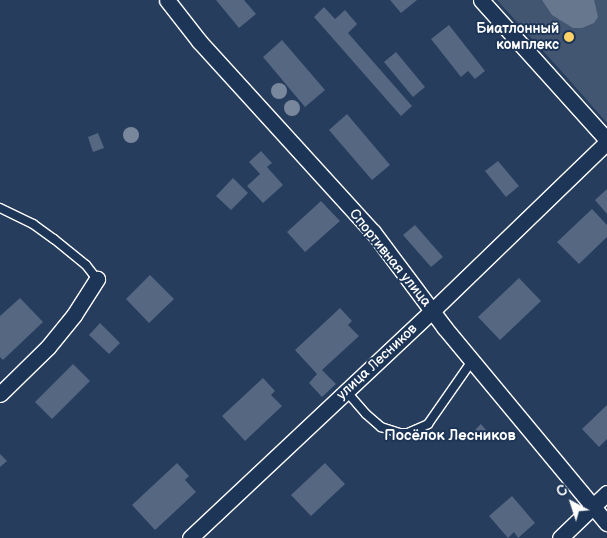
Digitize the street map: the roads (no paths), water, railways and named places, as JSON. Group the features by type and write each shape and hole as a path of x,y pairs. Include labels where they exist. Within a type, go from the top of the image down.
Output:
{"street":[{"name":"Спортивная улица","path":"167,0 199,41 373,232 472,361 592,508 607,523"},
{"path":"481,0 607,141"},
{"name":"улица Лесников","path":"190,538 432,310 607,141"},
{"path":"0,394 48,347 74,315 98,279"},
{"path":"560,538 607,493"}],"lane":[{"path":"0,208 33,224 54,239 86,265 98,279"},
{"path":"346,391 366,414 381,427 399,433 408,433 428,424 472,361"}],"place":[{"name":"Биатлонный комплекс","path":"569,37"}],"district":[{"name":"Посёлок Лесников","path":"450,436"}]}
